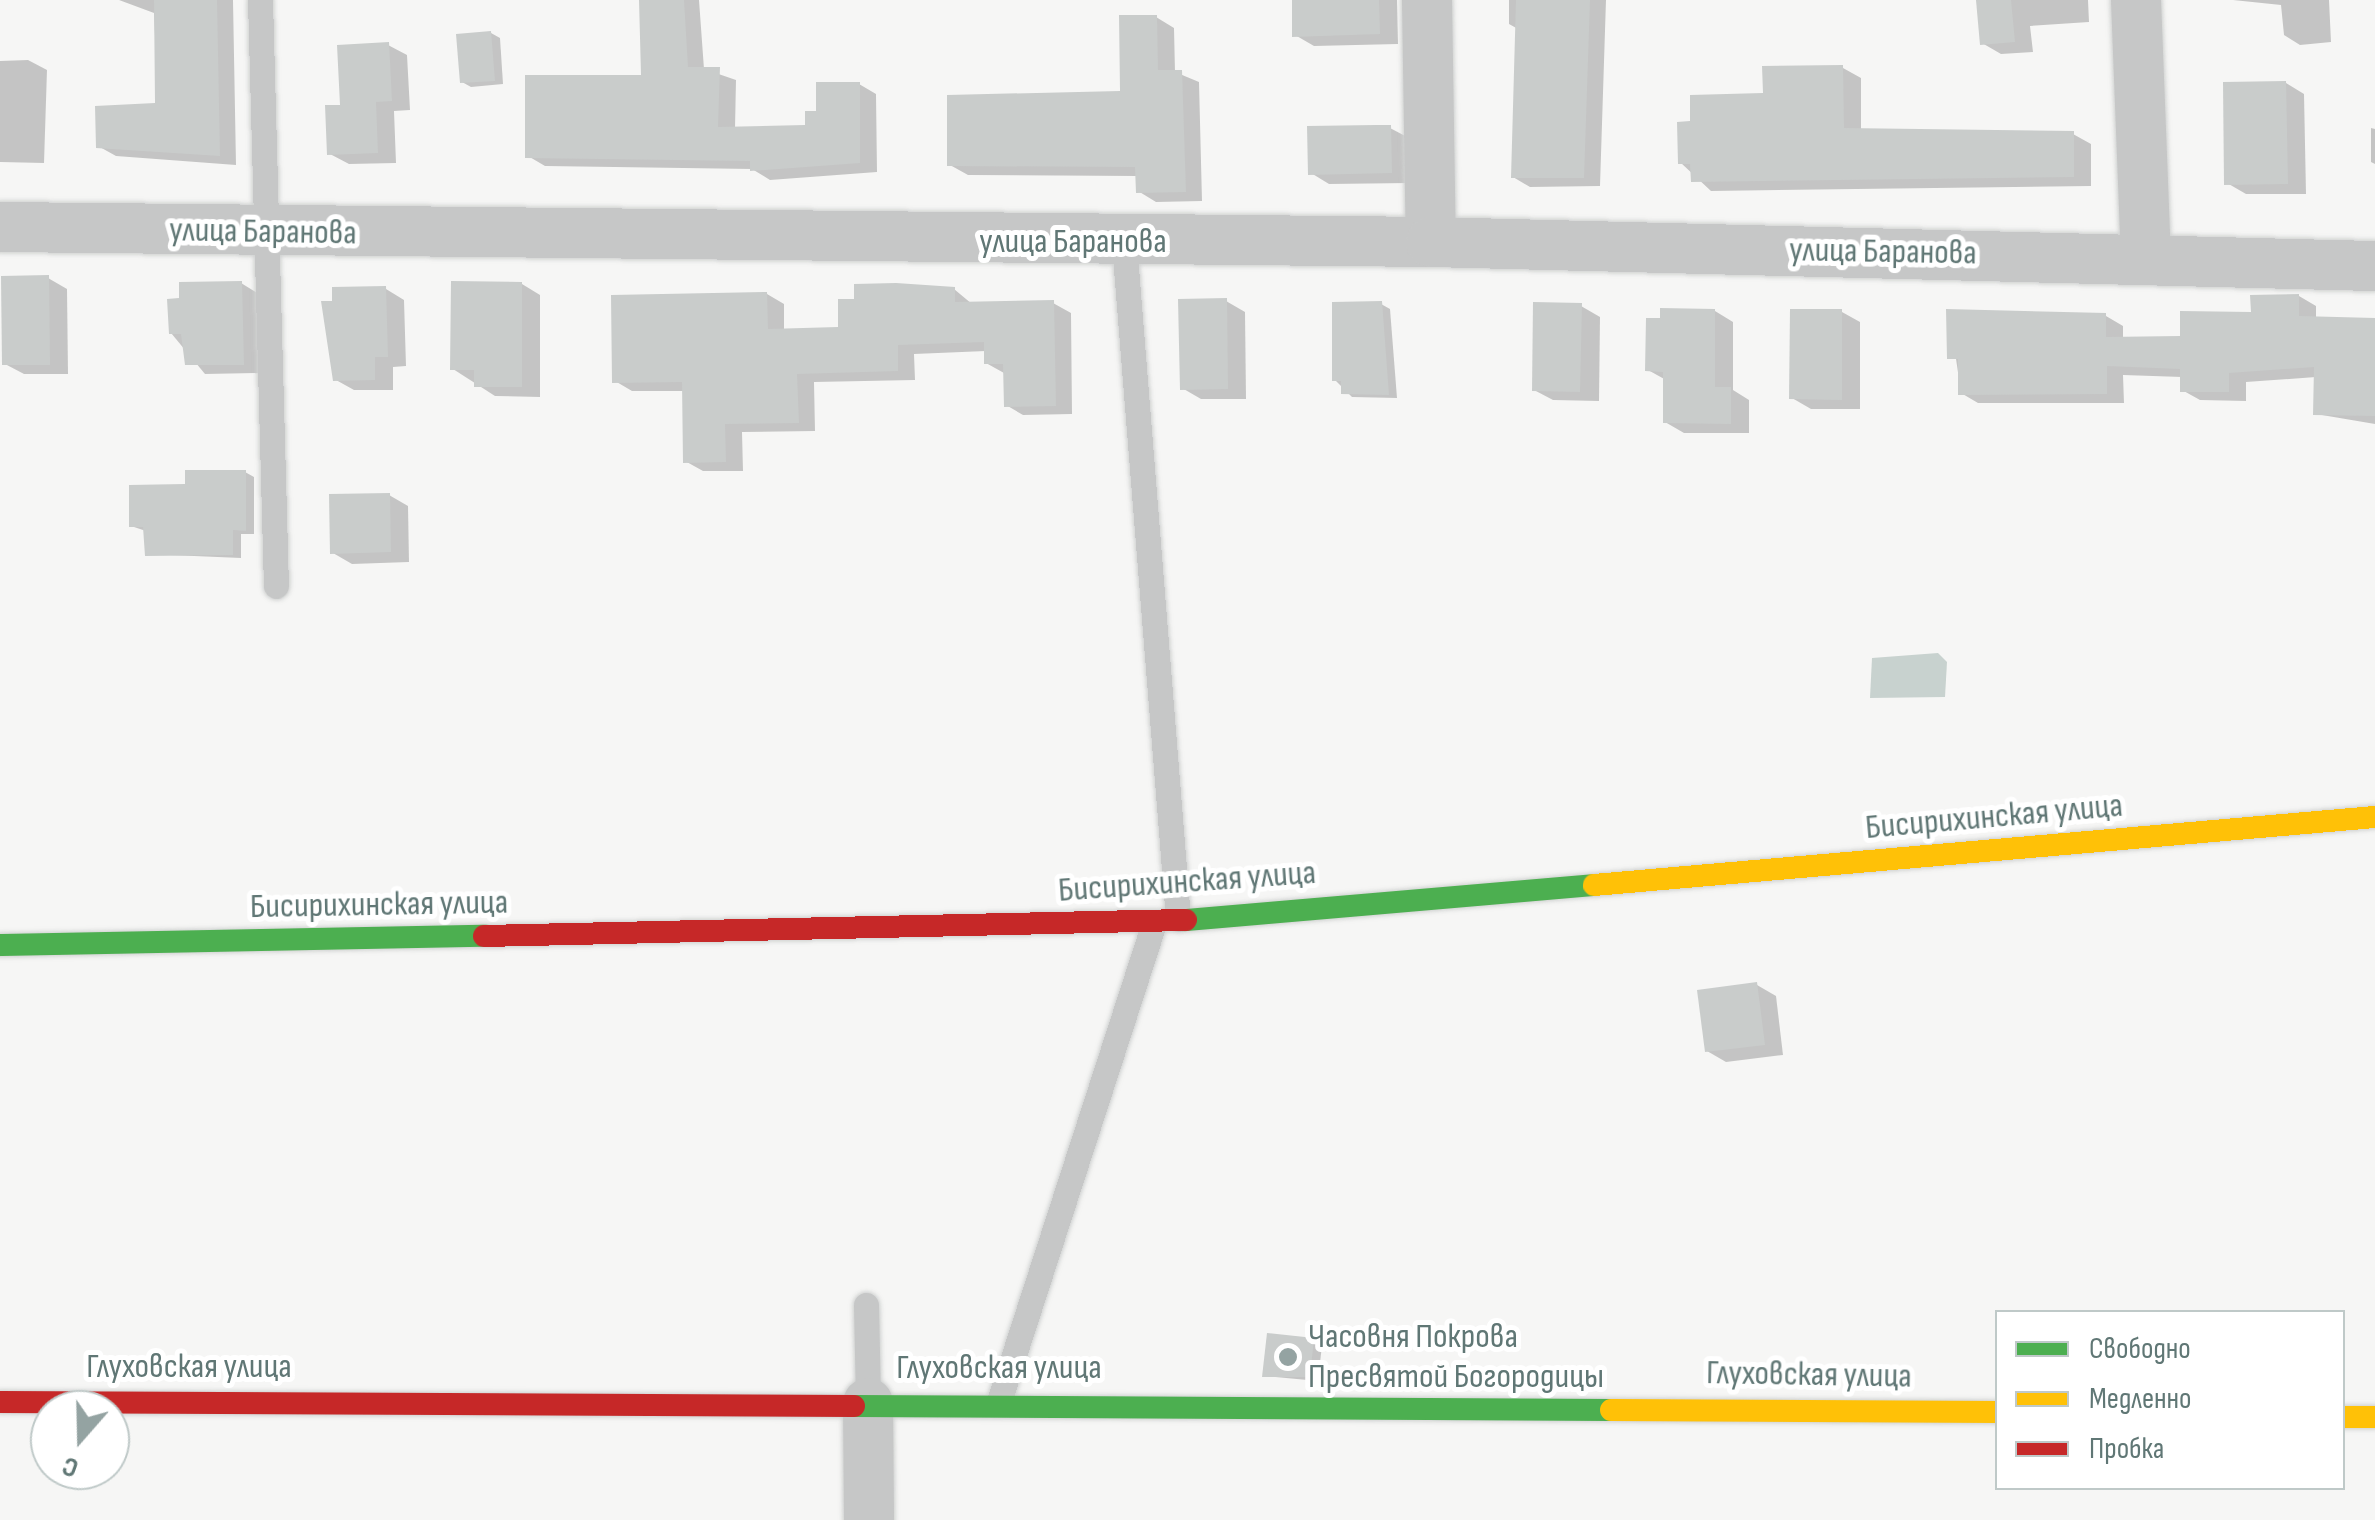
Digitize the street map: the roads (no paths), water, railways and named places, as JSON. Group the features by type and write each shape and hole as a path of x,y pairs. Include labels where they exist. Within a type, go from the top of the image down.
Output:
{"street":[{"path":"1427,0 1431,242"},
{"path":"2136,0 2146,258"},
{"name":"улица Баранова","path":"0,227 1124,242 1431,242 2375,266"},
{"name":"Бисирихинская улица","path":"0,945 1166,921 2375,817"},
{"name":"Глуховская улица","path":"0,1402 999,1402 1995,1412"},
{"path":"868,1402 869,1520"},
{"path":"2345,1417 2375,1417"}],"lane":[{"path":"260,0 263,232 276,586"},
{"path":"999,1402 1166,921 1124,242"},
{"path":"866,1305 868,1402"}],"place":[{"name":"Часовня Покрова Пресвятой Богородицы","path":"1288,1357"}]}
